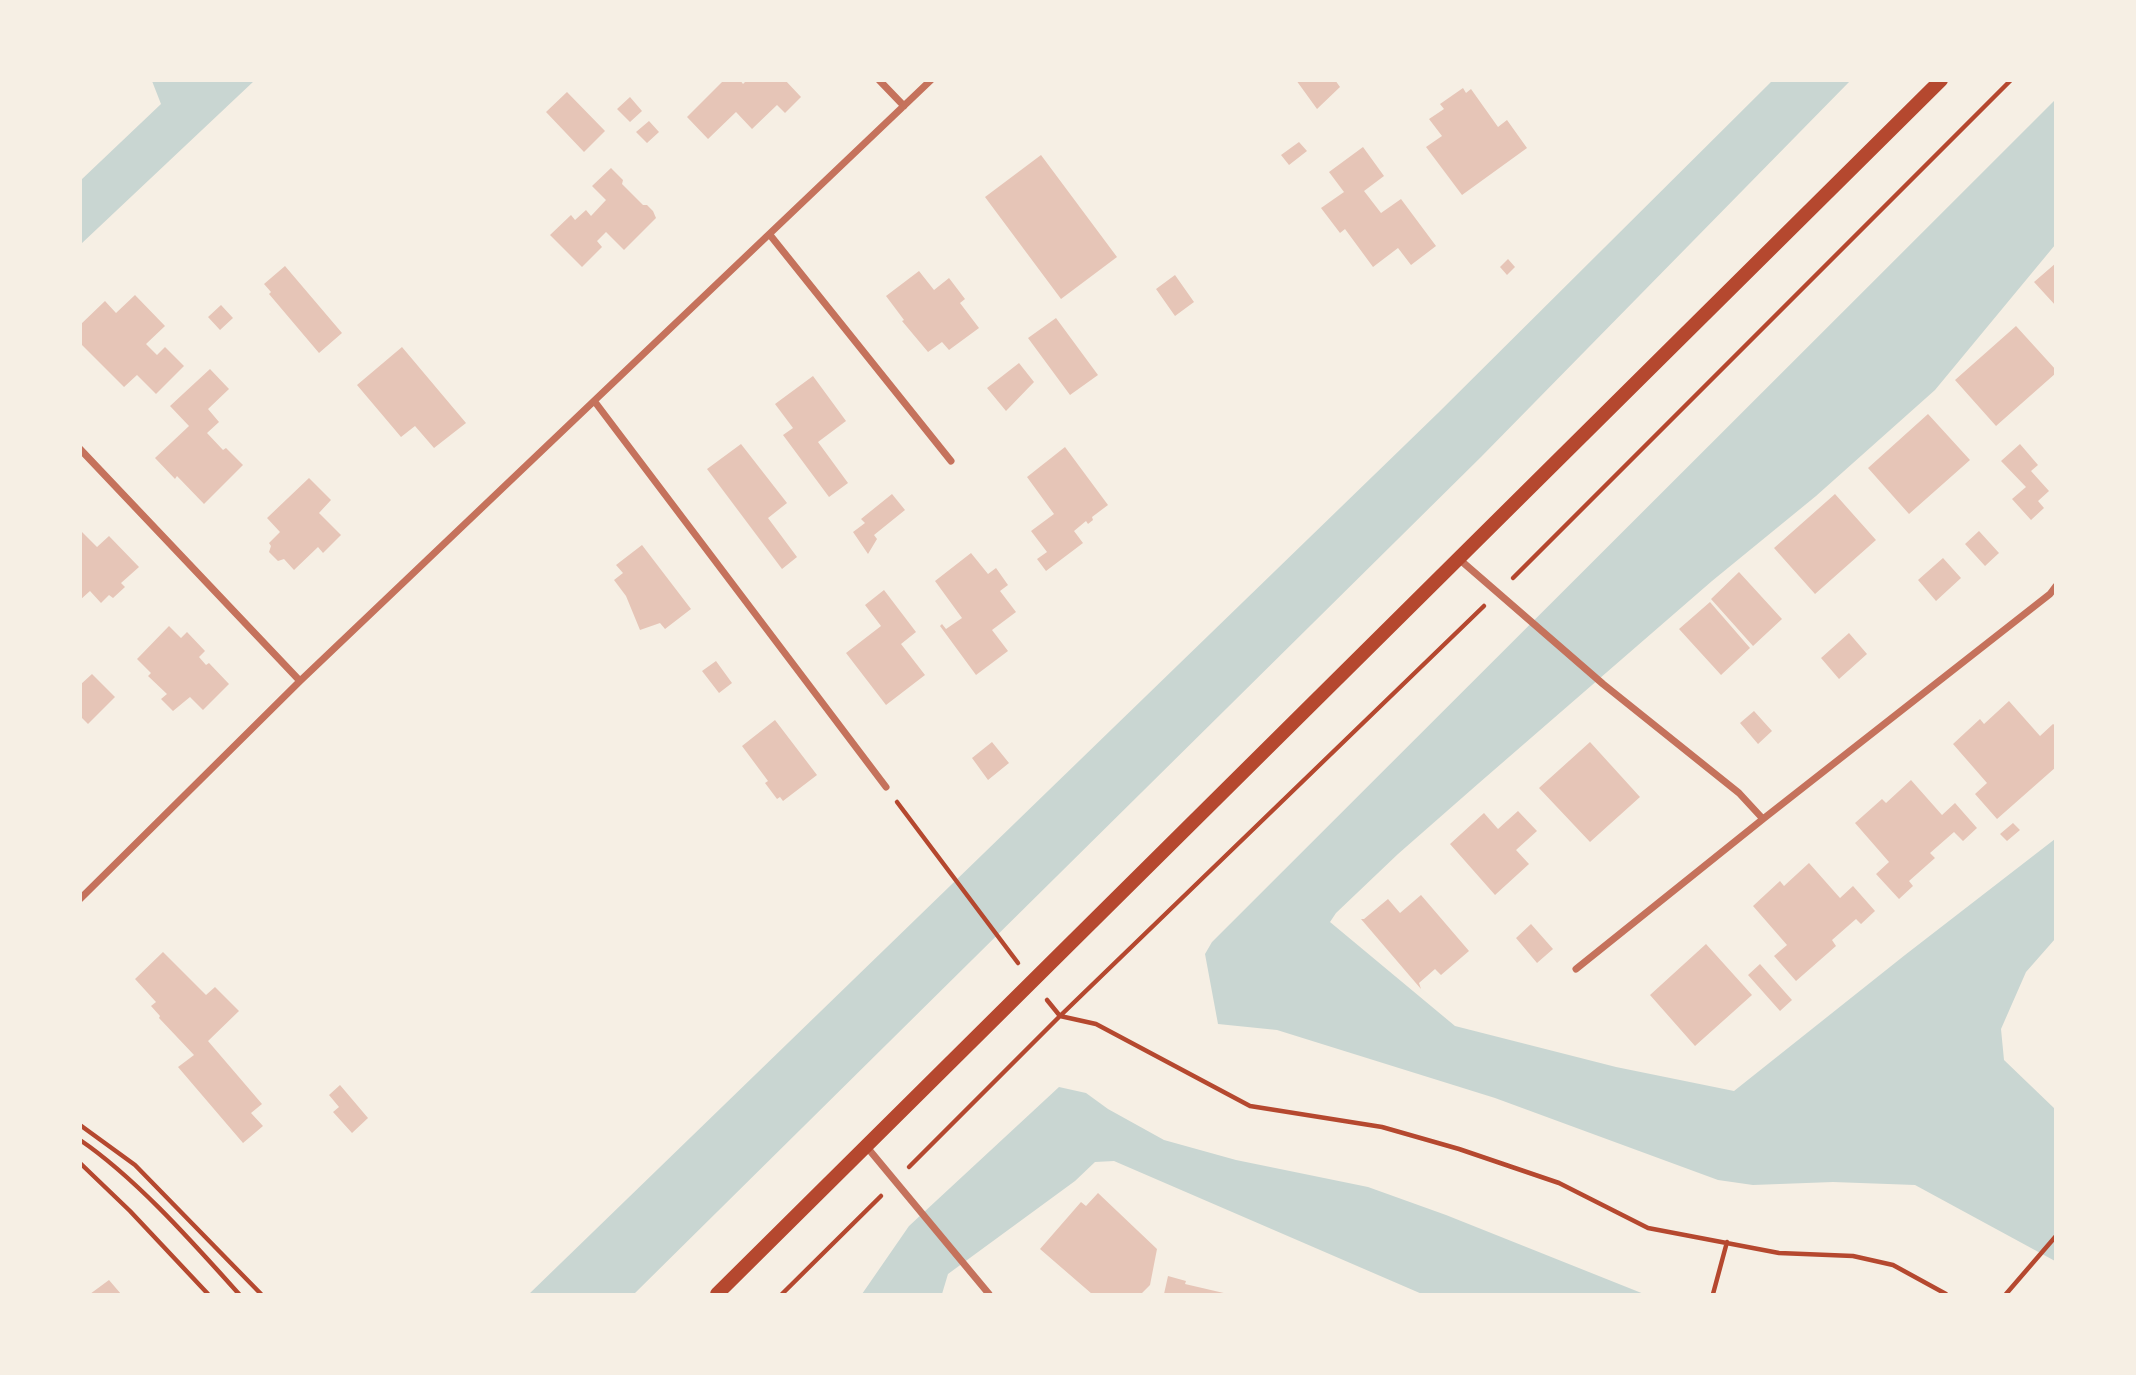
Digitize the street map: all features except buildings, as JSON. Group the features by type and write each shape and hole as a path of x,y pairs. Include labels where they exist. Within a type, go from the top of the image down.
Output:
{"main road":[{"path":"717,1294 1941,80"}],"street":[{"path":"879,80 904,106"},
{"path":"80,899 300,681 931,80"},
{"path":"770,235 951,461"},
{"path":"595,402 886,788"},
{"path":"80,449 300,681"},
{"path":"1459,559 1603,684 1739,793 1763,820"},
{"path":"1576,969 2050,594 2056,586"},
{"path":"866,1146 989,1294"}],"path":[{"path":"782,1294 1059,1016 1499,592 2011,80"},
{"path":"886,788 1004,943"},
{"path":"1059,1016 1096,1024 1250,1105 1382,1127 1459,1149 1559,1183 1648,1228 1779,1253 1853,1256 1893,1265 1947,1294"},
{"path":"80,1125 135,1165 261,1294"},
{"path":"80,1140 99,1152 148,1197 239,1294"},
{"path":"80,1163 130,1211 208,1294"},
{"path":"2006,1294 2056,1236"},
{"path":"1713,1294 1727,1242"}],"shaded area":[{"path":"152,81 254,81 81,244 81,180 161,104"},
{"path":"1772,81 1850,81 1481,457 634,1294 529,1294 1438,413"},
{"path":"2055,100 2055,245 1935,390 1816,496 1712,581 1398,854 1336,913 1330,922 1455,1026 1616,1067 1734,1091 2055,839 2055,939 2026,972 2001,1029 2004,1060 2055,1109 2055,1261 1915,1185 1833,1182 1753,1185 1718,1180 1495,1098 1277,1030 1218,1024 1205,954 1212,942"},
{"path":"1059,1087 1086,1093 1108,1109 1164,1140 1236,1160 1368,1187 1644,1294 1422,1294 1114,1161 1095,1162 1075,1181 948,1274 942,1294 862,1294 909,1226"}]}
